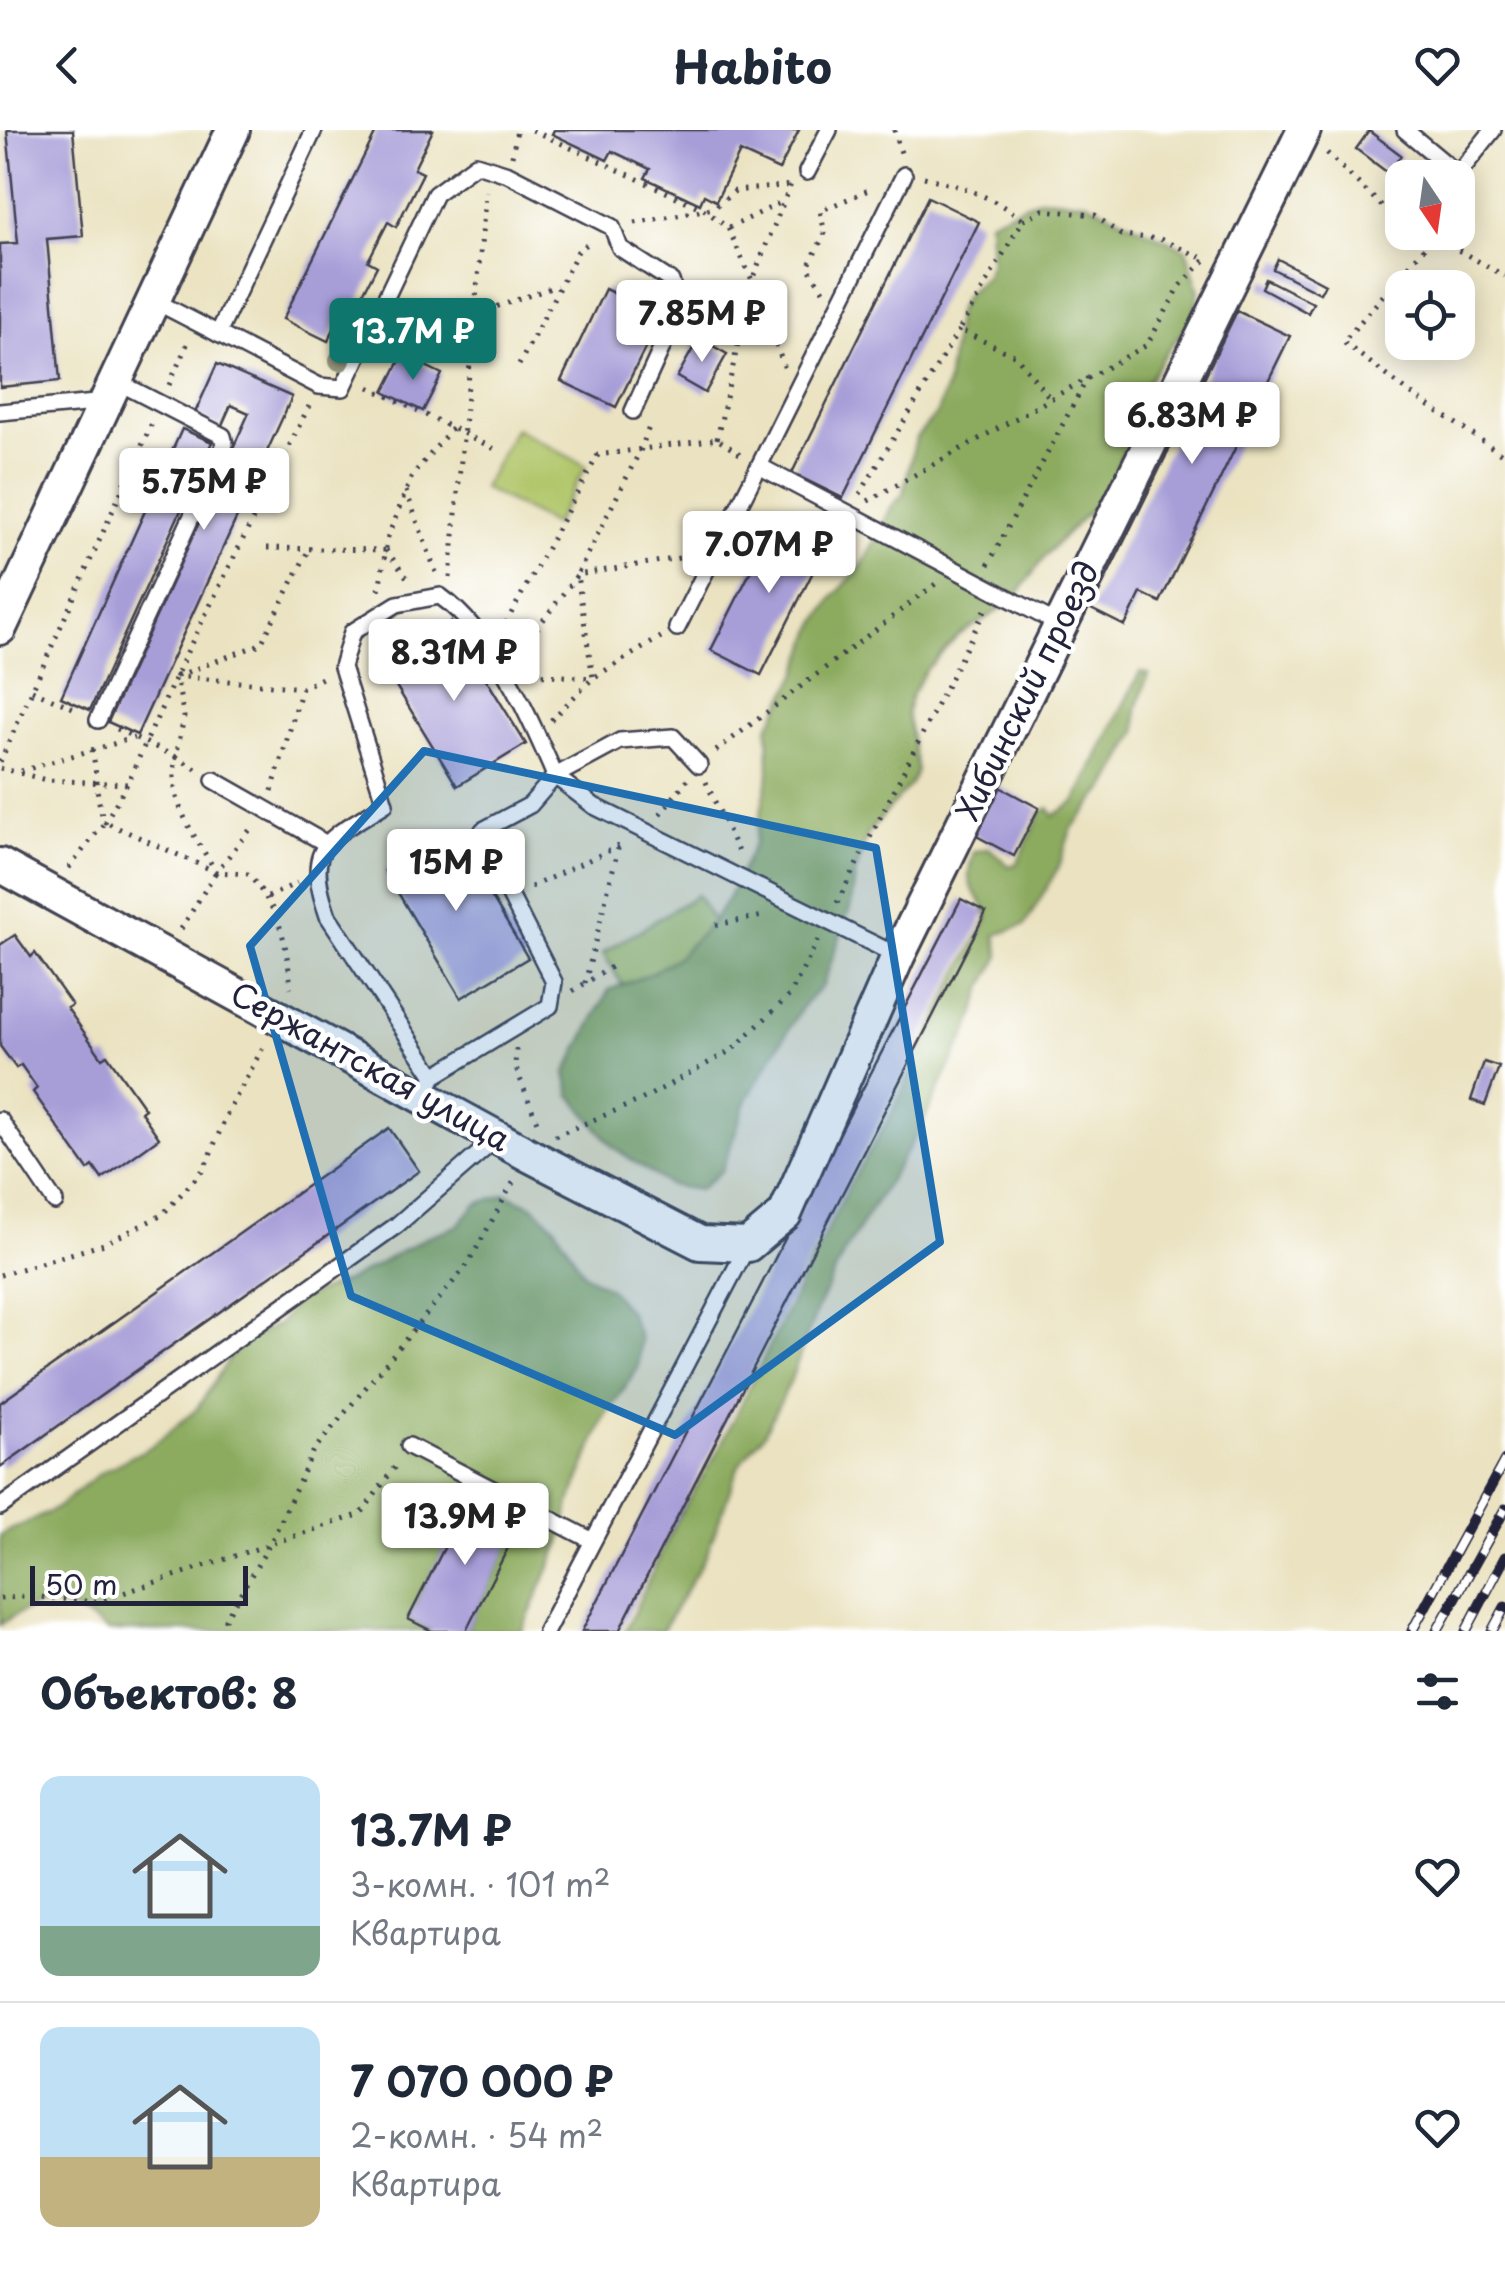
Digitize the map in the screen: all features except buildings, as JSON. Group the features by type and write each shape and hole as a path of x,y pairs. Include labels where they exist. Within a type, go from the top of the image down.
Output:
{"street":[{"path":"0,628 233,130"},
{"name":"Хибинский проезд","path":"748,1246 785,1214 898,956 1060,626 1218,268 1313,138"},
{"name":"Сержантская улица","path":"0,865 285,1004 429,1087 498,1136 536,1148 700,1244 748,1246"}],"lane":[{"path":"218,334 314,130"},
{"path":"808,172 829,130"},
{"path":"1405,130 1458,174 1492,130"},
{"path":"154,300 319,386 343,388 435,194 476,164 508,174 612,227 620,248 671,280 679,310 633,411"},
{"path":"677,628 904,175"},
{"path":"0,412 111,392 160,405 223,436 224,444 98,720"},
{"path":"759,466 1060,626"},
{"path":"699,765 673,736 620,741 555,776 530,805 483,830 490,856 554,982 550,1006 429,1087 328,916 318,888 325,843 386,804 342,667 352,632 397,604 440,596 457,608 504,672 555,776 594,806 898,956"},
{"path":"214,780 325,843"},
{"path":"0,1120 56,1202"},
{"path":"0,1507 398,1225 498,1136"},
{"path":"546,1631 748,1246"},
{"path":"410,1446 591,1540"}],"path":[{"path":"532,130 705,210 728,228 752,280 794,395"},
{"path":"1313,138 1385,209"},
{"path":"447,601 488,168"},
{"path":"519,365 578,251 612,227 714,208 734,190 791,184 808,172"},
{"path":"836,310 808,267 825,233 820,210 904,175 964,186 1000,202 1023,220"},
{"path":"717,439 752,280 791,184"},
{"path":"728,228 784,200"},
{"path":"848,513 1023,220 1043,210 1095,216 1121,235 1160,239 1218,268"},
{"path":"1423,250 1344,342 1410,394 1505,456"},
{"path":"1458,250 1505,276"},
{"path":"848,513 1147,345 1180,286 1218,268"},
{"path":"359,354 560,285"},
{"path":"127,784 46,780 0,765 197,323"},
{"path":"960,330 1016,356 1049,398"},
{"path":"980,581 1088,376"},
{"path":"348,377 499,451"},
{"path":"59,880 105,822 127,784 319,386"},
{"path":"504,672 577,575 641,449 650,424 633,411"},
{"path":"374,618 386,550 406,490 412,476 452,428"},
{"path":"490,652 572,496 598,455 717,439 759,466"},
{"path":"406,490 447,601"},
{"path":"267,548 386,550"},
{"path":"176,676 261,644 309,549"},
{"path":"386,550 424,599"},
{"path":"577,575 716,551"},
{"path":"510,897 646,832 699,765 956,568"},
{"path":"577,575 593,678"},
{"path":"536,735 593,678 677,628"},
{"path":"176,676 302,688 342,667"},
{"path":"504,672 593,678"},
{"path":"176,676 184,717 173,772 174,797 216,872"},
{"path":"173,943 216,872 266,809 302,688"},
{"path":"17,772 136,738"},
{"path":"0,1275 104,1244 162,1214 204,1169 227,1114 285,1004 286,937 268,897 248,874 216,872 105,822 98,805 100,783 92,750"},
{"path":"176,757 214,780"},
{"path":"699,765 752,884"},
{"path":"586,983 619,845"},
{"path":"268,897 318,873"},
{"path":"716,925 800,908"},
{"path":"550,1006 611,966"},
{"path":"228,1631 225,1619 270,1544 314,1450 468,1264 536,1148 514,1066 517,1026"},
{"path":"0,1599 26,1596 96,1602 361,1514 410,1446"}],"highlighted area":[{"path":"424,751 876,848 940,1242 675,1435 351,1296 250,946"}],"green space":[{"path":"1040,198 1084,201 1186,249 1199,291 1193,318 1140,395 1109,496 1049,551 1012,602 959,635 925,671 910,698 907,714 917,771 910,785 868,833 855,875 851,905 823,985 802,1007 747,1099 722,1170 699,1190 669,1185 613,1147 571,1095 566,1073 609,990 650,974 676,958 708,927 728,899 755,842 769,773 768,728 797,674 815,626 863,564 892,506 903,494 916,438 937,413 947,385 957,311 964,297 985,276 991,262 989,221"},
{"path":"515,428 586,466 554,525 483,488"},
{"path":"1140,672 1148,674 1137,709 1137,732 1108,785 1071,829 1059,866 1025,925 996,935 1000,956 983,988 971,1024 916,1136 844,1253 817,1309 790,1382 764,1434 739,1465 706,1556 662,1631 625,1631 678,1517 714,1458 988,918 970,882 974,852 989,848 1009,866 1017,864 1041,813 1049,808 1053,816 1075,802"},
{"path":"697,895 729,946 634,1004 603,953"},
{"path":"506,1194 533,1206 555,1226 584,1274 610,1289 629,1312 640,1339 638,1368 604,1417 570,1503 561,1542 522,1631 466,1631 521,1520 471,1495 409,1619 432,1631 108,1631 79,1613 55,1605 30,1608 0,1625 0,1535 54,1510 100,1473 152,1446 197,1409 230,1357 252,1336 279,1324 297,1300 351,1279 429,1236 457,1226 476,1204"}],"railway":[{"path":"1412,1631 1505,1460"},
{"path":"1437,1631 1505,1509"},
{"path":"1466,1631 1505,1557"},
{"path":"1492,1631 1505,1607"}]}
